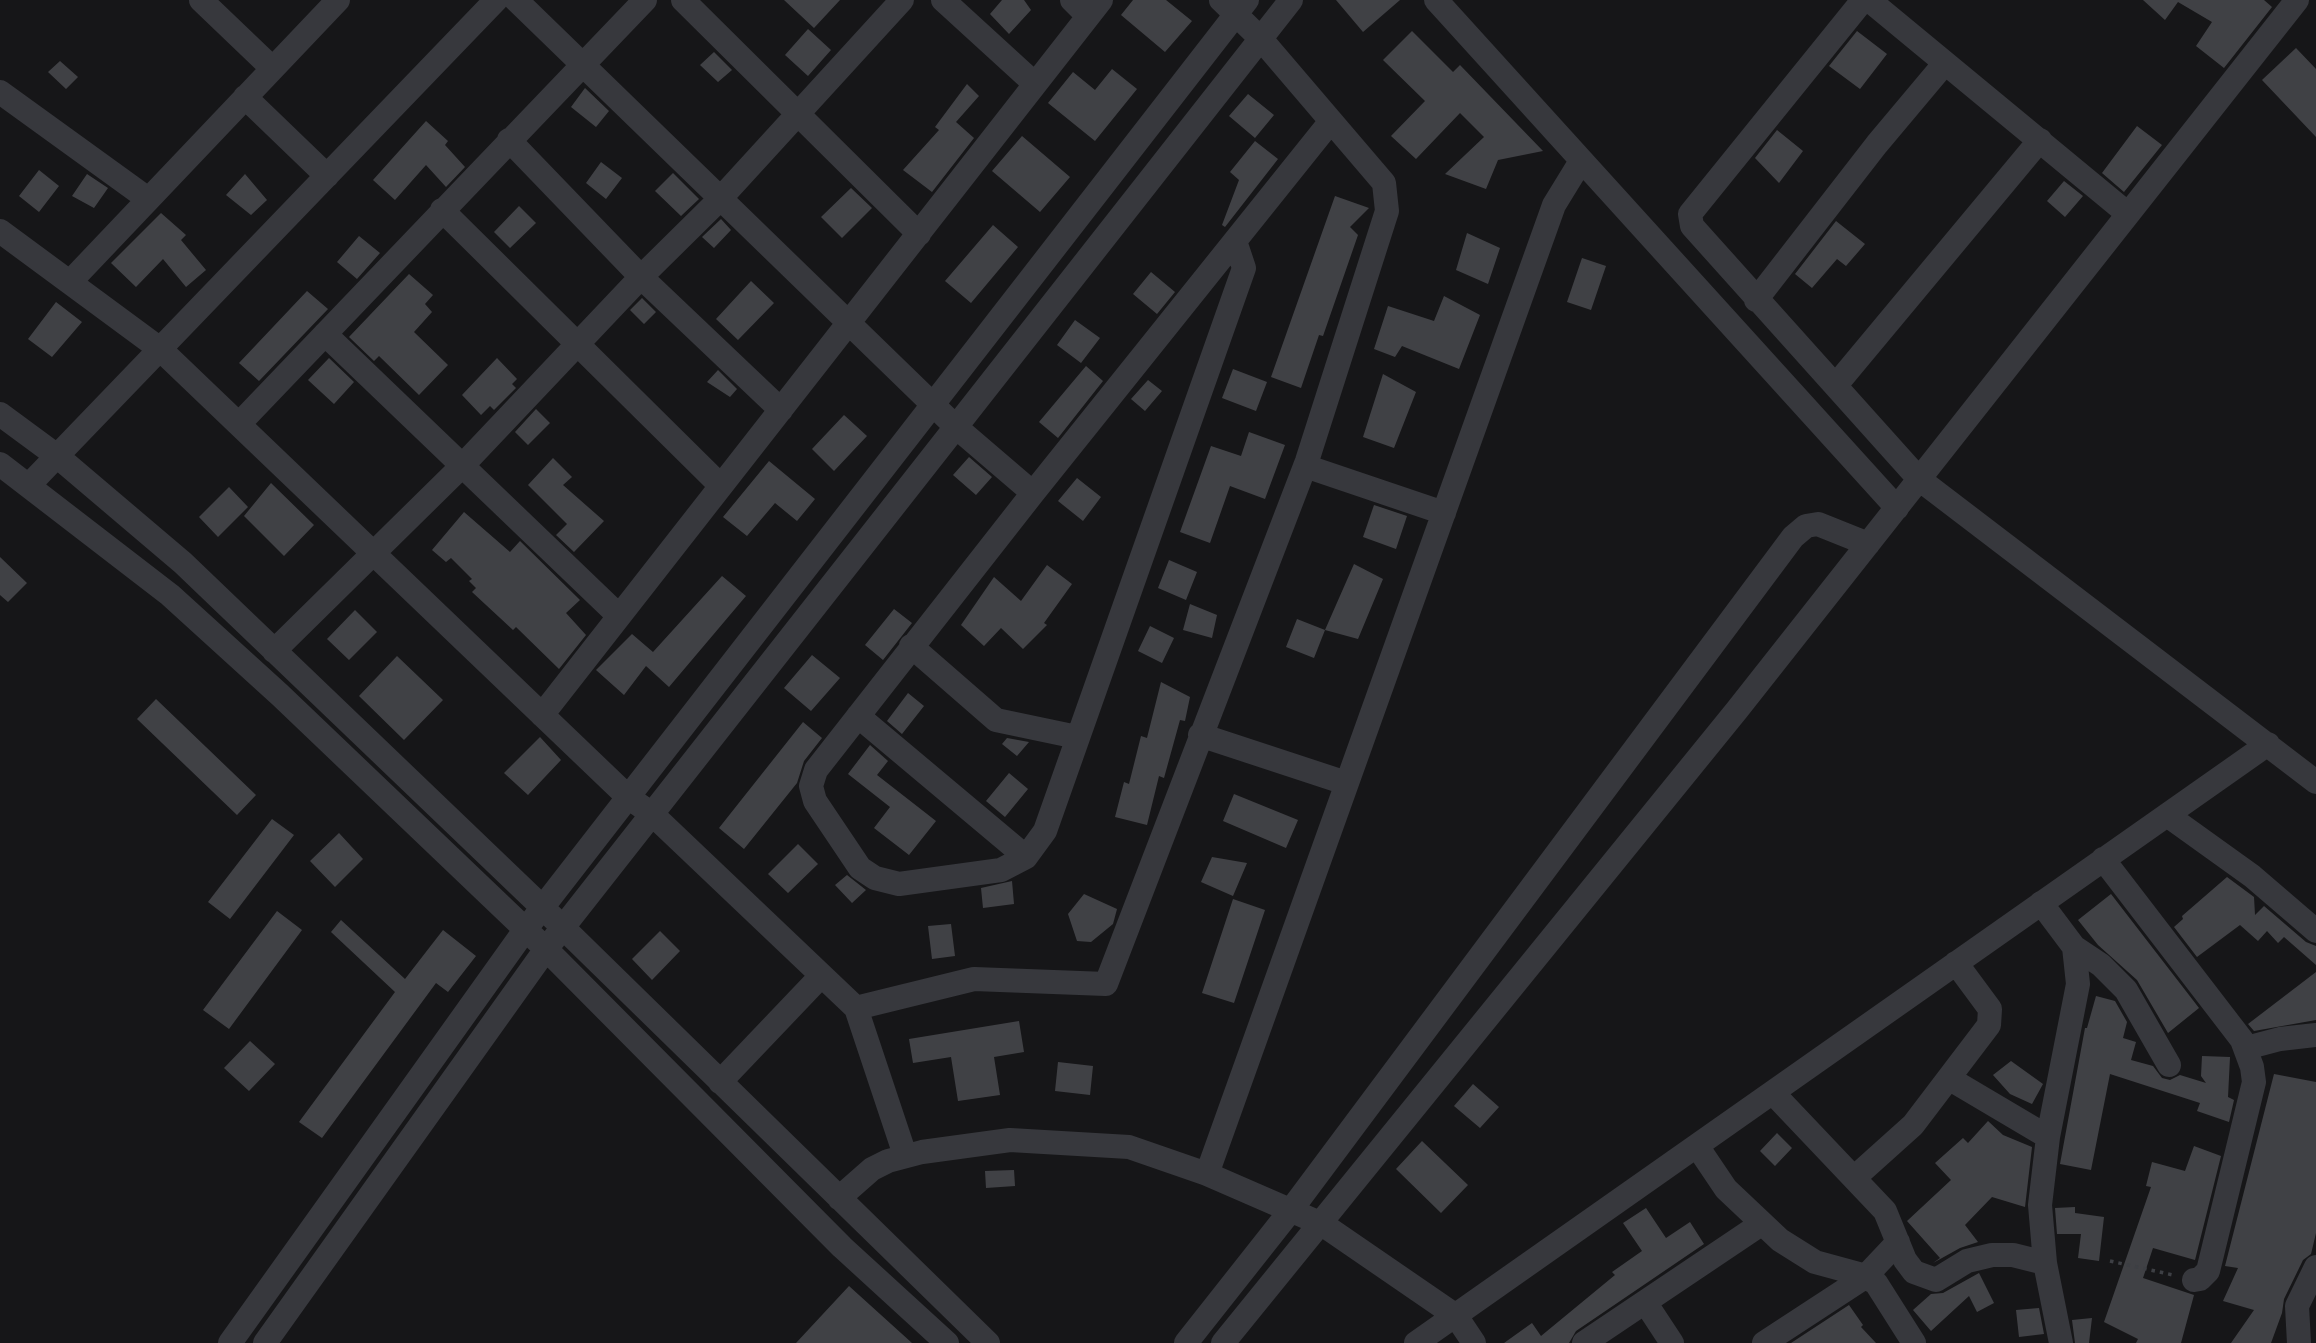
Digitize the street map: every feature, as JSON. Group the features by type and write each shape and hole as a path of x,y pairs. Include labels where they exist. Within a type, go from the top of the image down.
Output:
{"street":[{"path":"201,0 272,68"},
{"path":"69,282 338,0"},
{"path":"30,484 496,0"},
{"path":"516,0 956,427 1033,493"},
{"path":"239,424 645,0"},
{"path":"683,0 919,234"},
{"path":"275,651 462,466 641,277 720,199 902,0"},
{"path":"943,0 1035,84"},
{"path":"265,1343 545,949 1291,0"},
{"path":"1436,0 1897,508"},
{"path":"1863,0 1690,214 1692,226 1919,480 2316,782"},
{"path":"1869,0 2128,214"},
{"path":"1223,1343 1322,1224 1897,508 2297,0"},
{"path":"542,715 1035,84 1087,5"},
{"path":"230,1343 542,907 933,404 1234,5 1384,183 1387,211 1305,466 1106,984 974,979 856,1008"},
{"path":"1756,300 1877,144 1945,63"},
{"path":"0,92 148,199"},
{"path":"245,97 327,176"},
{"path":"1235,241 1244,268 1045,831 1026,858 1001,870 899,884 867,874 815,801 811,786 816,770 911,646 1235,241 1332,121"},
{"path":"1836,385 2040,139"},
{"path":"509,140 641,277 781,410"},
{"path":"1207,1174 1554,205 1581,161"},
{"path":"442,210 721,486"},
{"path":"0,231 160,349 628,797 652,814 856,1008 905,1156"},
{"path":"325,334 620,616"},
{"path":"0,414 57,456 183,563 542,907 988,1343"},
{"path":"0,464 30,484 170,595 280,695 545,949 784,1191 947,1343"},
{"path":"1305,466 1444,513"},
{"path":"1186,1343 1291,1210 1793,537 1806,526 1818,524 1868,544"},
{"path":"911,646 996,720 1077,737"},
{"path":"858,716 1026,858"},
{"path":"1200,735 1346,783"},
{"path":"1426,1340 1456,1316 1956,962 2268,744"},
{"path":"2168,815 2252,876 2316,931"},
{"path":"2103,859 2246,1048 2254,1082 2208,1271 2200,1279 2194,1280"},
{"path":"2041,902 2074,947 2101,965 2126,990 2169,1065"},
{"path":"2060,1343 2045,1263 2040,1205 2048,1137 2078,984 2074,947"},
{"path":"1854,1178 1913,1125 1950,1079 1991,1020 1987,1003 1956,962"},
{"path":"720,1082 821,976"},
{"path":"2246,1048 2280,1039 2316,1035"},
{"path":"1950,1079 2048,1137"},
{"path":"1773,1093 1885,1211 1908,1266 1927,1279 1936,1280 1967,1261 1992,1255 2013,1255 2045,1263"},
{"path":"839,1198 872,1169 905,1156 1010,1140 1129,1147 1207,1174 1322,1224 1456,1316 1474,1343"},
{"path":"1697,1146 1726,1189 1760,1224 1815,1262 1865,1277 1881,1289 1914,1343"},
{"path":"784,1191 808,1167"},
{"path":"842,1247 864,1222"},
{"path":"1584,1343 1760,1224"},
{"path":"1764,1343 1865,1277 1898,1242"},
{"path":"2304,1337 2297,1306 2316,1267"},
{"path":"1645,1302 1672,1343"}],"path":[{"path":"2110,1261 2194,1280"}],"building":[{"path":"784,0 840,0 814,28"},
{"path":"1002,0 1024,0 1031,10 1009,34 990,14"},
{"path":"1133,0 1166,0 1192,21 1165,52 1121,15"},
{"path":"1336,0 1400,0 1363,32"},
{"path":"2143,0 2264,0 2272,7 2224,68 2196,46 2212,22 2178,2 2165,20"},
{"path":"808,29 831,50 808,76 785,55"},
{"path":"1412,31 1453,72 1460,65 1543,151 1498,160 1486,189 1445,174 1484,137 1460,113 1416,159 1391,136 1425,101 1383,60"},
{"path":"1857,31 1887,54 1860,89 1829,66"},
{"path":"2296,48 2316,69 2316,137 2262,80"},
{"path":"714,52 732,70 718,82 700,65"},
{"path":"60,61 78,77 66,89 48,72"},
{"path":"1112,69 1137,89 1095,141 1048,103 1073,72 1095,90"},
{"path":"967,84 979,96 956,122 974,138 932,192 903,170 939,130 935,127"},
{"path":"585,88 609,111 596,127 571,107"},
{"path":"1248,94 1274,115 1255,138 1229,116"},
{"path":"426,121 448,141 445,145 465,167 446,187 426,165 395,200 373,180"},
{"path":"2137,126 2162,145 2124,192 2102,173"},
{"path":"1777,130 1803,151 1779,183 1755,158"},
{"path":"1022,136 1070,177 1040,212 992,171"},
{"path":"1255,141 1278,159 1225,227 1222,225 1239,180 1230,172"},
{"path":"601,162 622,178 606,199 586,183"},
{"path":"39,170 59,186 39,212 19,196"},
{"path":"673,173 699,199 681,216 655,191"},
{"path":"87,174 108,188 94,208 72,196"},
{"path":"245,174 267,200 251,215 226,195"},
{"path":"2064,181 2083,196 2065,217 2047,201"},
{"path":"851,188 872,208 842,238 821,217"},
{"path":"1335,196 1369,208 1350,227 1358,235 1323,336 1319,335 1301,388 1271,377"},
{"path":"519,206 536,223 510,248 494,232"},
{"path":"161,213 186,235 181,240 206,270 186,287 163,259 136,287 111,263"},
{"path":"721,219 731,230 714,248 702,237"},
{"path":"1836,221 1865,244 1846,266 1837,259 1812,288 1795,274"},
{"path":"993,225 1018,247 971,303 945,281"},
{"path":"1467,233 1500,248 1488,284 1456,270"},
{"path":"359,236 380,253 357,279 337,262"},
{"path":"1582,258 1606,266 1591,310 1567,302"},
{"path":"1151,272 1175,292 1157,314 1133,294"},
{"path":"409,274 433,295 425,304 432,312 414,332 448,365 419,395 379,356 374,361 349,337"},
{"path":"751,281 774,303 738,340 716,319"},
{"path":"307,291 328,309 259,381 239,363"},
{"path":"1444,296 1480,315 1459,369 1402,346 1395,357 1374,349 1388,306 1434,321"},
{"path":"642,298 656,312 644,324 630,310"},
{"path":"56,302 82,322 52,357 28,339"},
{"path":"1075,320 1100,338 1081,363 1057,345"},
{"path":"329,358 354,382 334,404 308,380"},
{"path":"497,358 517,379 512,384 516,388 494,410 490,406 481,415 462,395"},
{"path":"1086,366 1103,381 1058,438 1039,422"},
{"path":"1233,369 1267,382 1256,411 1222,398"},
{"path":"718,370 737,389 730,397 707,382"},
{"path":"1383,374 1416,392 1394,448 1363,437"},
{"path":"1148,380 1162,391 1145,411 1131,399"},
{"path":"536,409 550,423 528,445 515,432"},
{"path":"844,415 867,436 834,471 812,449"},
{"path":"1249,432 1285,445 1265,499 1230,486 1210,543 1180,532 1211,446 1241,456"},
{"path":"969,457 992,477 976,495 953,475"},
{"path":"553,458 572,477 563,485 604,521 574,552 556,535 567,524 528,485"},
{"path":"769,461 815,499 797,521 775,503 747,536 723,517"},
{"path":"1077,478 1101,497 1083,521 1058,501"},
{"path":"271,483 314,525 284,556 244,516"},
{"path":"229,487 248,507 218,537 199,517"},
{"path":"1374,505 1407,516 1396,549 1363,537"},
{"path":"464,512 510,552 520,541 580,600 566,613 586,635 559,669 516,627 513,630 472,592 476,588 469,581 472,579 451,558 446,562 432,550"},
{"path":"0,557 27,583 8,602 0,595"},
{"path":"1169,560 1197,572 1186,600 1158,588"},
{"path":"1354,564 1383,579 1358,639 1325,630"},
{"path":"1047,565 1072,584 1044,623 1047,625 1023,649 1001,628 984,646 961,625 994,577 1021,601"},
{"path":"722,576 746,596 669,687 646,666 624,695 596,670 632,634 653,652"},
{"path":"1190,604 1217,615 1212,638 1183,630"},
{"path":"894,609 912,623 883,660 865,645"},
{"path":"355,610 377,632 349,660 327,639"},
{"path":"1297,619 1325,630 1314,658 1286,647"},
{"path":"1150,626 1174,638 1162,663 1138,651"},
{"path":"812,655 840,678 811,711 784,688"},
{"path":"397,656 443,700 404,740 359,696"},
{"path":"1161,682 1190,697 1185,721 1180,720 1164,778 1159,776 1147,825 1115,817 1124,782 1129,784 1141,736 1147,738"},
{"path":"908,693 924,706 902,734 887,721"},
{"path":"156,699 256,795 237,815 137,719"},
{"path":"803,722 822,738 804,761 797,783 744,849 719,828"},
{"path":"540,737 561,760 528,795 504,773"},
{"path":"1007,738 1029,742 1017,756 1002,744"},
{"path":"870,745 888,761 877,775 936,821 909,855 874,828 890,807 848,774"},
{"path":"1009,773 1028,789 1005,817 986,801"},
{"path":"1234,794 1298,820 1286,848 1223,821"},
{"path":"272,819 294,835 230,919 208,902"},
{"path":"339,833 363,859 335,887 310,861"},
{"path":"798,844 818,864 788,893 768,874"},
{"path":"1212,857 1247,863 1233,896 1201,882"},
{"path":"847,875 866,890 852,903 835,885"},
{"path":"2227,877 2254,897 2255,915 2264,906 2306,942 2316,946 2316,965 2284,937 2278,943 2267,931 2258,941 2240,925 2197,957 2174,927 2183,919 2182,916"},
{"path":"1012,881 1014,904 983,908 981,888"},
{"path":"1084,894 1117,909 1113,924 1091,942 1077,941 1068,914"},
{"path":"2111,894 2199,1008 2168,1033 2137,980 2098,945 2078,920"},
{"path":"1233,899 1265,910 1234,1003 1202,993"},
{"path":"277,911 302,930 229,1029 203,1010"},
{"path":"341,920 405,979 443,930 476,956 448,992 436,983 322,1138 299,1122 395,992 331,932"},
{"path":"951,924 955,956 932,959 928,926"},
{"path":"660,931 680,951 652,980 632,959"},
{"path":"2316,972 2316,1020 2254,1031 2248,1024"},
{"path":"2096,996 2115,1001 2127,1022 2123,1038 2136,1042 2131,1060 2153,1066 2162,1078 2170,1080 2180,1075 2206,1083 2201,1076 2202,1056 2230,1057 2228,1097 2234,1100 2229,1122 2197,1111 2200,1103 2110,1074 2091,1170 2060,1164 2085,1028"},
{"path":"1019,1021 1024,1052 994,1057 1000,1095 958,1101 951,1057 913,1063 909,1039"},
{"path":"250,1041 275,1064 249,1091 224,1068"},
{"path":"2011,1061 2043,1084 2032,1104 2010,1094 1993,1075"},
{"path":"1058,1062 1093,1066 1090,1095 1055,1091"},
{"path":"2274,1074 2316,1082 2316,1233 2311,1254 2303,1260 2284,1299 2271,1343 2231,1343 2254,1310 2223,1301 2238,1268 2225,1266"},
{"path":"1473,1084 1499,1107 1480,1128 1454,1106"},
{"path":"1988,1121 2003,1135 2032,1147 2025,1207 1992,1197 1965,1225 1978,1242 1960,1248 1933,1263 1940,1258 1907,1221 1951,1180 1935,1163 1963,1138 1968,1143"},
{"path":"1777,1133 1792,1148 1775,1166 1760,1151"},
{"path":"1422,1141 1468,1185 1441,1213 1396,1169"},
{"path":"2194,1146 2221,1156 2195,1260 2153,1248 2143,1278 2194,1295 2181,1343 2136,1343 2138,1339 2104,1322 2151,1187 2146,1186 2152,1162 2185,1171"},
{"path":"1014,1170 1015,1186 986,1188 985,1171"},
{"path":"2075,1207 2075,1213 2104,1217 2099,1261 2078,1258 2081,1234 2057,1234 2055,1208"},
{"path":"1646,1208 1666,1238 1690,1222 1704,1244 1576,1331 1569,1343 1504,1343 1532,1323 1541,1336 1615,1275 1612,1272 1642,1251 1623,1223"},
{"path":"1979,1273 1994,1303 1977,1312 1969,1296 1931,1331 1913,1310 1931,1294 1943,1293"},
{"path":"849,1286 912,1343 796,1343"},
{"path":"1849,1305 1863,1325 1861,1327 1876,1343 1791,1343"},
{"path":"2039,1308 2044,1334 2019,1337 2016,1310"},
{"path":"2092,1318 2089,1343 2075,1343 2072,1320"}]}
